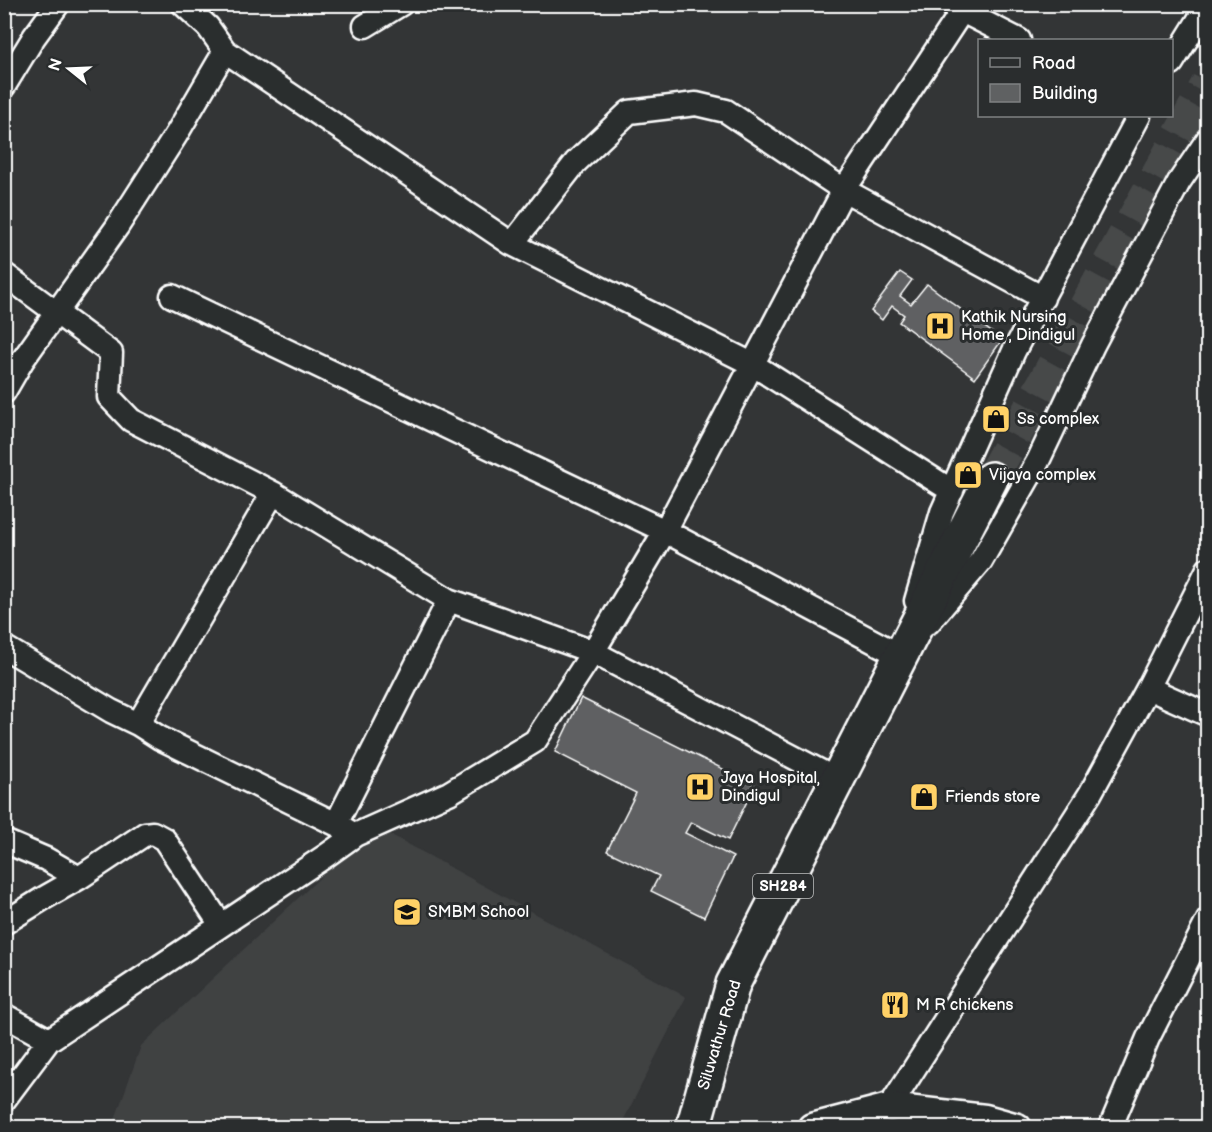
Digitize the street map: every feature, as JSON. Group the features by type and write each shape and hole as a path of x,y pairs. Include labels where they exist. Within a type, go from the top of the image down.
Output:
{"main road":[{"name":"SH284","path":"900,656 991,479"},
{"name":"Siluvathur Road","path":"693,1128 733,984 900,656"}],"street":[{"path":"4,86 34,37 58,4"},
{"path":"183,4 208,27 225,51 512,244 752,364 952,491"},
{"path":"365,26 401,4"},
{"path":"1173,61 1208,5"},
{"path":"4,647 160,738 345,830 449,793 535,741 593,652 664,531 844,190 957,8 1017,39"},
{"path":"4,392 22,362 117,227 176,135 225,51"},
{"path":"512,244 576,162 629,112 696,104 726,111 844,190 1043,298"},
{"path":"900,656 942,512 1014,351 1138,117"},
{"path":"900,656 981,561 1038,461 1093,345 1179,182 1207,139"},
{"path":"4,274 111,354 109,397 131,420 273,493 449,600 593,652 837,780"},
{"path":"172,296 664,531 900,656"},
{"path":"138,724 273,493"},
{"path":"889,1107 1090,794 1148,688 1208,569"},
{"path":"4,1100 49,1040 327,855 345,830 449,600"},
{"path":"1148,688 1208,715"},
{"path":"4,923 79,878 145,834 153,833 164,839 221,925"},
{"path":"4,841 46,859 79,878"},
{"path":"1110,1128 1148,1038 1208,920"},
{"path":"4,1015 49,1040"},
{"path":"812,1128 889,1107 985,1119 1017,1128"}],"shaded area":[{"name":"SMBM School","path":"375,826 686,997 620,1127 112,1128 141,1046"}],"building":[{"path":"900,272 912,280 900,296 911,304 927,284 1002,340 975,378 899,322 904,315 892,306 882,320 871,311"},
{"path":"581,698 755,785 728,840 691,822 685,833 733,857 704,917 651,891 659,876 607,851 636,793 555,752"}],"tunnel":[{"path":"991,479 1208,83"}],"place":[{"name":"Kathik Nursing Home , Dindigul","path":"940,326"},
{"name":"Ss complex","path":"996,419"},
{"name":"Vijaya complex","path":"968,475"},
{"name":"Jaya Hospital, Dindigul","path":"700,787"},
{"name":"Friends store","path":"924,797"},
{"name":"SMBM School","path":"407,912"},
{"name":"M R chickens","path":"895,1005"}]}
